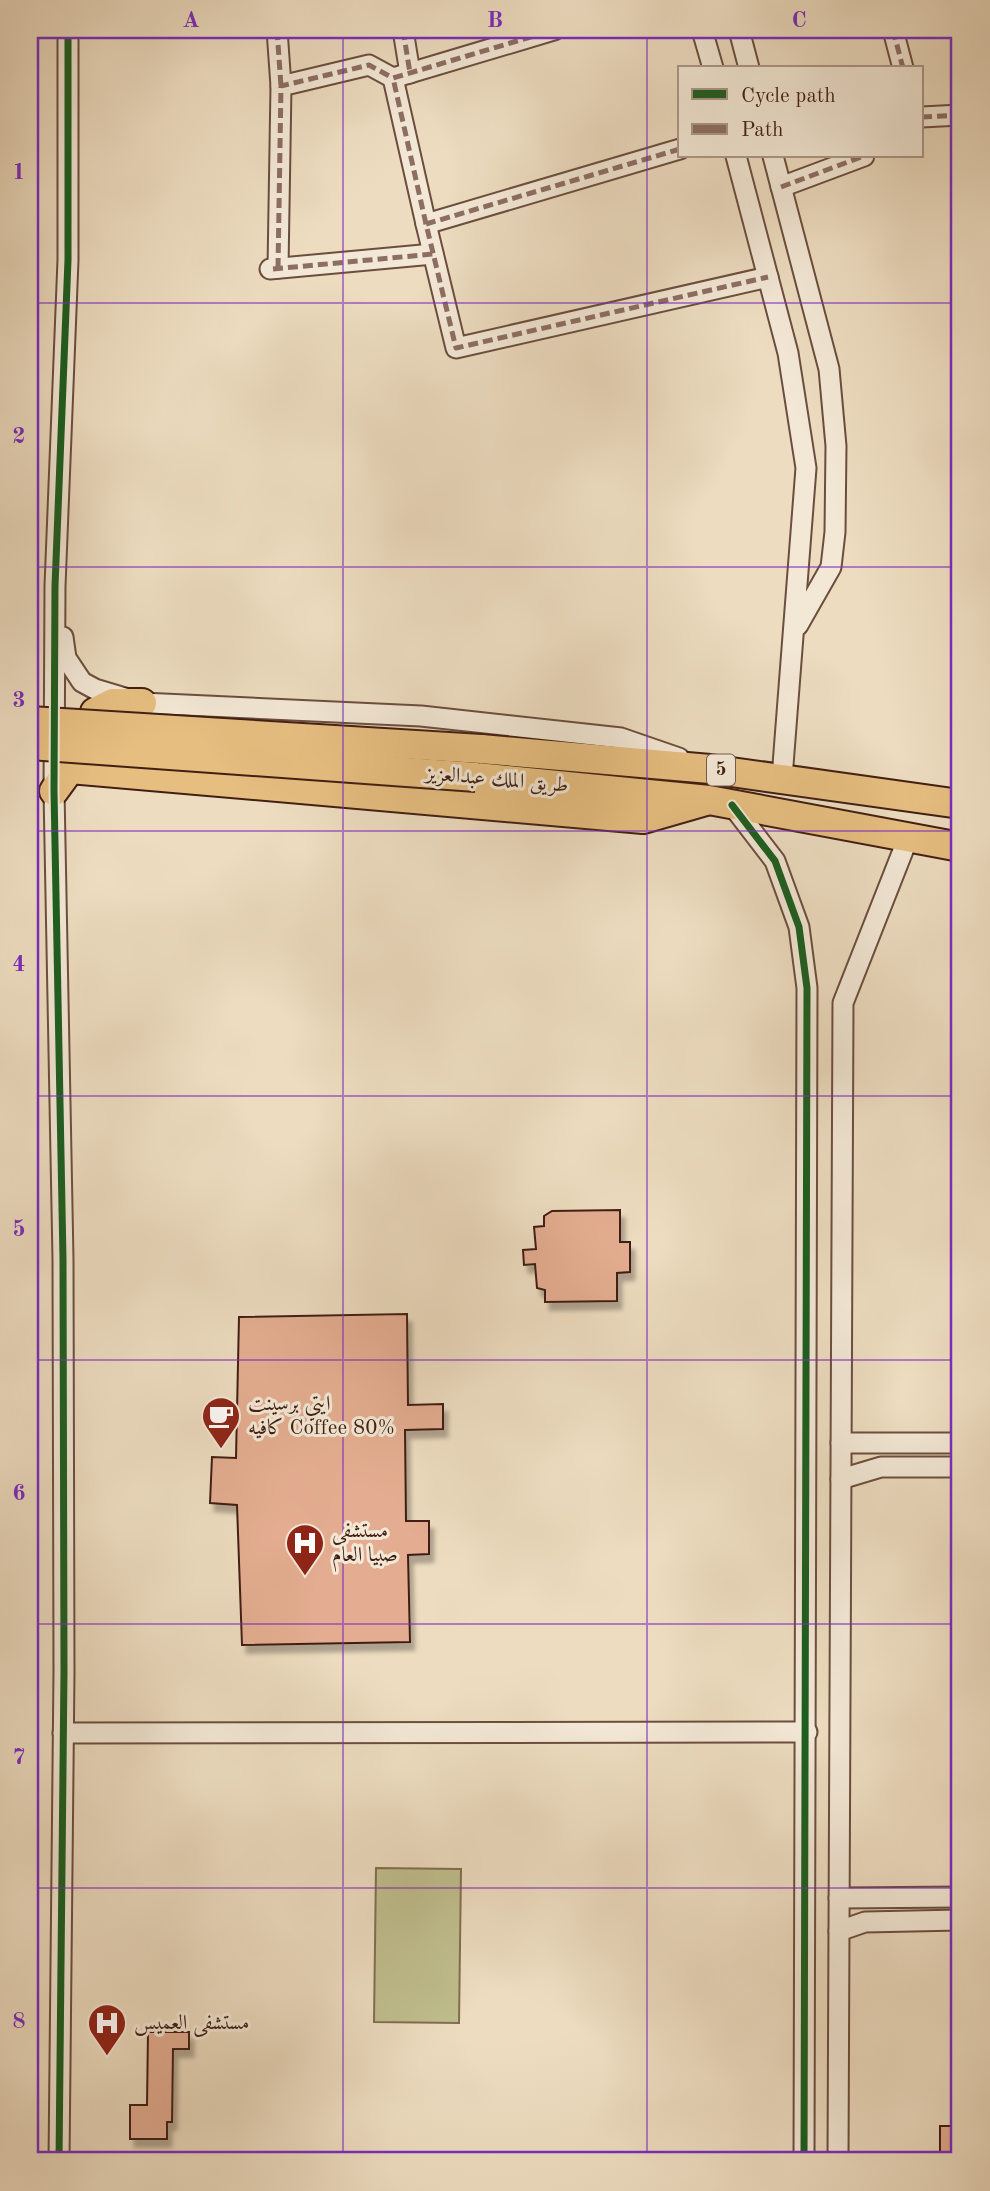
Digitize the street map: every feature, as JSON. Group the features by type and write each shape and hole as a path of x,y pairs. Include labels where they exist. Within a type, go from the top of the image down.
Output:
{"highway":[{"path":"132,773 100,758 89,736 95,712 113,703 142,703"},
{"name":"طريق الملك عبدالعزيز","path":"30,721 481,749 710,769 960,804"},
{"name":"طريق الملك عبدالعزيز","path":"30,745 476,777 720,802 960,848"},
{"path":"54,791 70,769 643,819 720,802"}],"street":[{"path":"59,2161 63,1733 62,1259 54,791 55,586 68,260 68,30"},
{"path":"277,30 281,86 274,269 433,254"},
{"path":"402,30 401,76 426,224 456,348 768,277"},
{"path":"281,86 369,65 401,76 550,30"},
{"path":"702,30 712,66"},
{"path":"739,30 748,66"},
{"path":"893,30 902,66"},
{"path":"923,117 960,115"},
{"path":"426,224 678,150"},
{"path":"737,158 788,353 806,468 796,629 782,778"},
{"path":"774,158 829,369 836,446 835,532 831,567 796,629"},
{"path":"781,187 859,158"},
{"path":"55,586 66,658 82,682 94,689 142,703 421,716 621,738 710,769"},
{"path":"720,802 775,861 799,927 807,989 804,2161"},
{"path":"838,2161 843,1003 908,838"},
{"path":"841,1443 960,1443"},
{"path":"841,1479 881,1467 960,1467"},
{"path":"63,1733 807,1732"},
{"path":"839,1898 960,1897"},
{"path":"839,1931 865,1922 960,1920"}],"shaded area":[{"path":"376,1868 461,1869 459,2023 374,2022"}],"building":[{"path":"620,1210 620,1242 630,1242 630,1272 617,1273 617,1301 545,1302 545,1290 537,1288 535,1264 524,1265 523,1250 536,1249 534,1227 544,1226 544,1216 552,1211"},
{"path":"407,1314 408,1405 443,1404 443,1429 405,1430 406,1521 429,1521 429,1554 408,1555 410,1642 242,1645 237,1505 210,1503 212,1457 236,1458 239,1317"},
{"path":"148,2032 189,2032 189,2049 173,2049 172,2122 167,2122 167,2139 130,2139 130,2105 147,2105"},
{"path":"940,2126 960,2126 960,2161 940,2161"}],"marked path":[{"path":"277,30 281,86"},
{"path":"403,30 410,73"},
{"path":"426,224 393,78 554,30"},
{"path":"893,30 902,66"},
{"path":"278,268 281,86 369,65 393,78"},
{"path":"923,117 960,115"},
{"path":"678,150 426,224 456,348 768,277"},
{"path":"781,187 859,158"},
{"path":"273,269 433,254"}],"cycle path":[{"path":"59,2161 64,1671 63,1259 54,791 55,586 68,260 68,30"},
{"path":"732,805 775,861 799,927 807,988 804,2161"}],"place":[{"name":"ايتي برسينت كافيه Coffee 80%","path":"221,1450"},
{"name":"مستشفى صبيا العام","path":"305,1577"},
{"name":"مستشفى العميس","path":"107,2057"}]}
